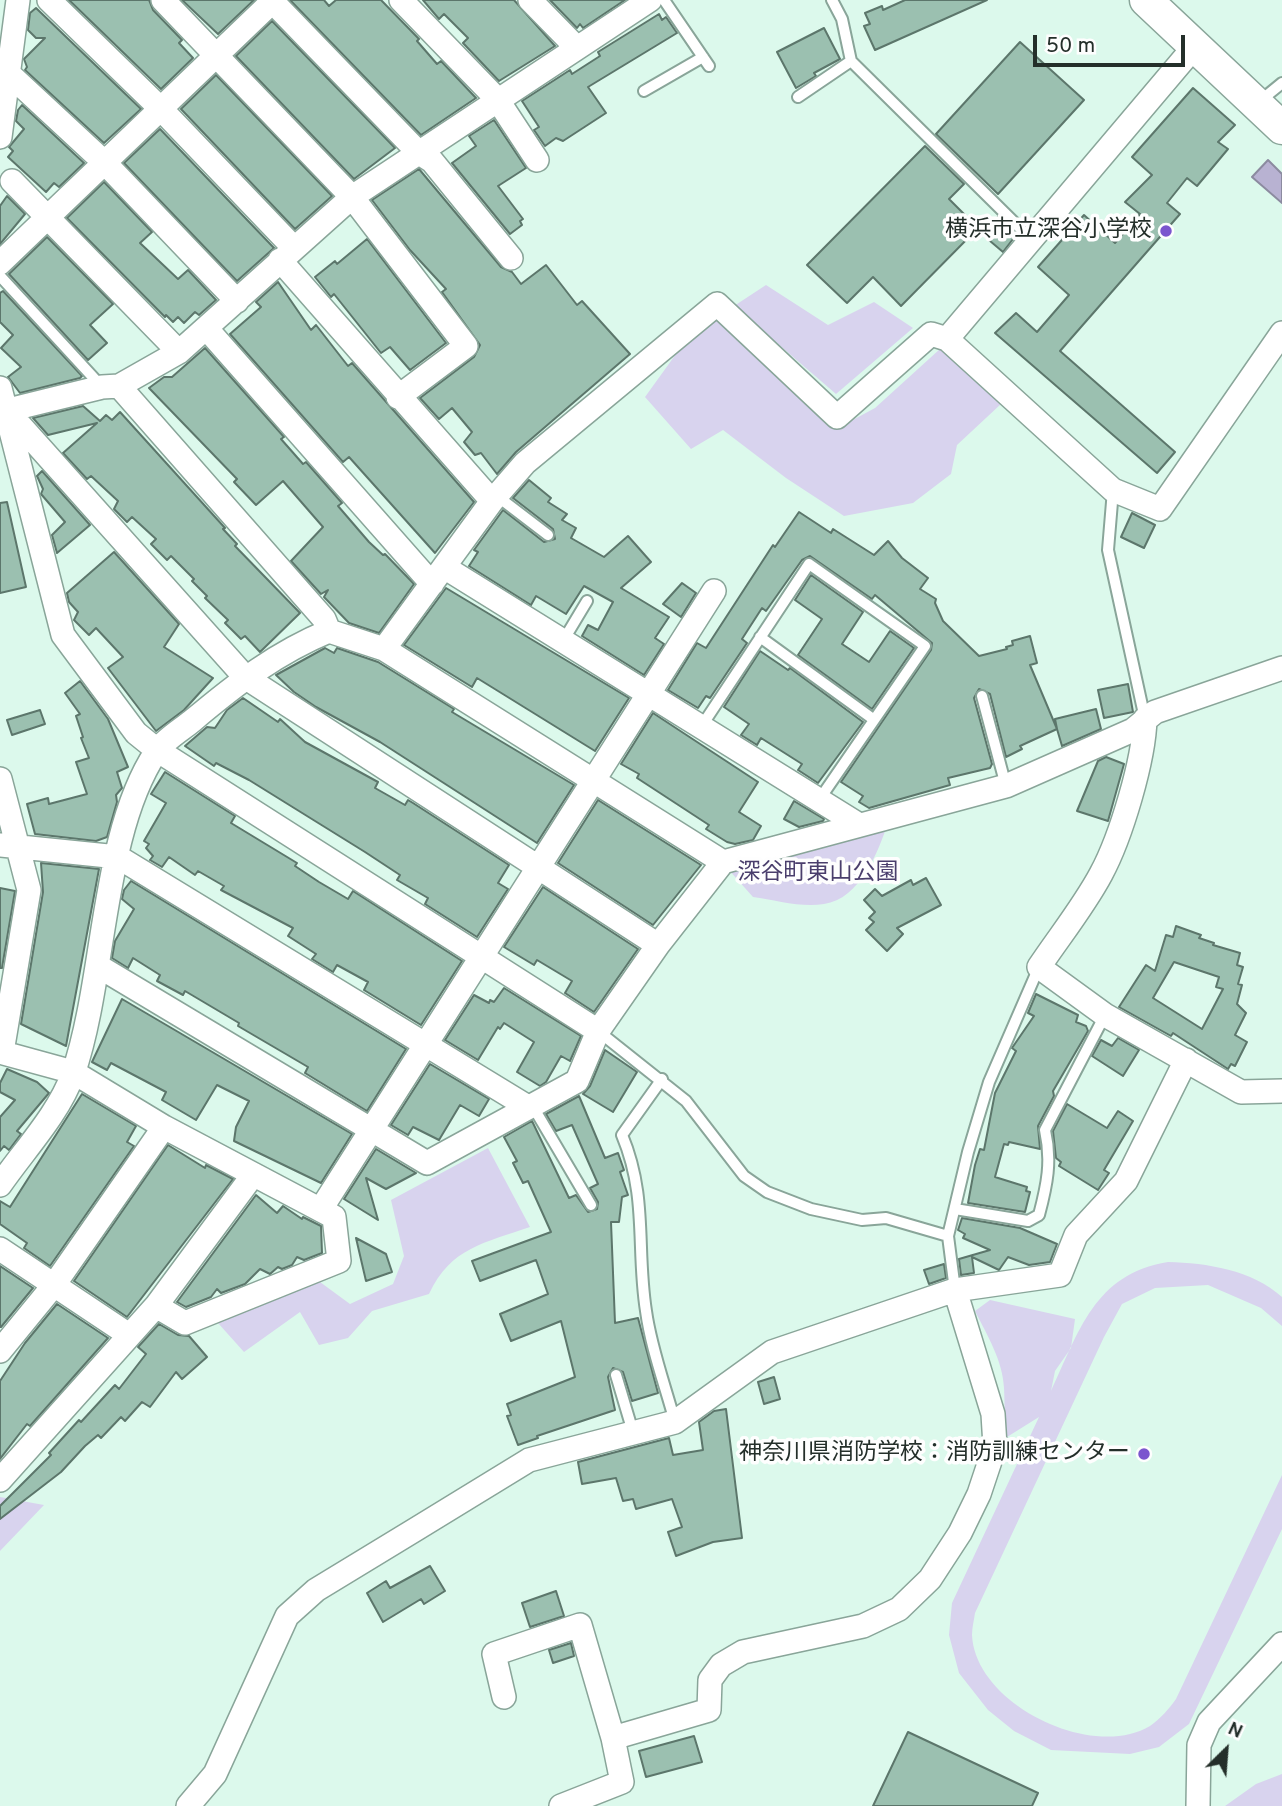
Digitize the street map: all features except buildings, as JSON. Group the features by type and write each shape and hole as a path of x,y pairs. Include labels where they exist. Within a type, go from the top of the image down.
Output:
{"street":[{"path":"0,137 4,82 18,0"},
{"path":"49,0 161,109 287,254 398,397 494,499"},
{"path":"163,0 218,54 352,197 466,346 398,397"},
{"path":"401,0 497,99 537,160"},
{"path":"530,0 577,48"},
{"path":"4,411 111,387 179,352 207,330 352,197 650,0"},
{"path":"1146,0 1282,128"},
{"path":"0,263 273,1 418,152 432,161 511,258"},
{"path":"947,339 1194,47"},
{"path":"4,82 105,163 237,301"},
{"path":"12,181 179,352"},
{"path":"384,649 494,499 526,463 717,304 837,417 931,334 947,339 1113,489 1160,509 1282,333"},
{"path":"207,330 438,575 563,641 856,823"},
{"path":"111,387 324,619 329,631"},
{"path":"0,388 62,635 136,733 157,750 598,1031"},
{"path":"4,411 245,677 658,945"},
{"path":"321,1209 714,591"},
{"path":"0,1185 64,1095 73,1072 98,966 117,857 134,799 157,750 245,677 288,648 329,631 384,649 723,862"},
{"path":"98,966 427,1163 578,1081 598,1031 658,945 723,862 856,823 1006,786 1133,730 1155,712 1282,668"},
{"path":"1145,719 1144,742 1114,846 1101,874 1038,967 1105,1015 1241,1092 1282,1091"},
{"path":"0,779 9,846 29,890 2,1057 73,1072 164,1127 334,1217 339,1261 185,1323 156,1306"},
{"path":"9,846 117,857 530,1106"},
{"path":"188,1806 215,1774 287,1616 316,1590 529,1460 675,1422 772,1352 956,1290 1060,1275 1076,1236 1126,1181 1186,1060"},
{"path":"0,1351 54,1285 164,1127"},
{"path":"0,1480 156,1306 253,1175"},
{"path":"0,1249 129,1335"},
{"path":"613,1738 709,1710 710,1679 721,1665 743,1651 863,1626 898,1609 930,1579 975,1504 995,1446 993,1414 956,1290"},
{"path":"504,1697 494,1654 580,1625 613,1738 622,1782 561,1806"},
{"path":"1198,1806 1199,1745 1209,1722 1282,1644"}],"lane":[{"path":"644,91 706,61 664,0"},
{"path":"832,0 842,19 851,61 1031,239"},
{"path":"798,97 851,61"},
{"path":"1255,105 1282,83"},
{"path":"0,276 111,387"},
{"path":"1113,489 1108,550 1145,719"},
{"path":"494,499 548,535"},
{"path":"701,727 809,564 925,646 819,800"},
{"path":"563,641 587,601"},
{"path":"760,637 873,719"},
{"path":"982,696 1006,786"},
{"path":"956,1290 948,1236 989,1082 1038,967"},
{"path":"955,1209 1028,1221 1039,1215 1048,1180 1050,1153 1045,1130 1105,1015"},
{"path":"598,1031 662,1079 686,1101 744,1176 767,1192 811,1209 862,1220 886,1218 948,1236"},
{"path":"662,1079 622,1135 633,1161 640,1199 646,1311 675,1422"},
{"path":"530,1106 591,1205"},
{"path":"616,1375 633,1432"}],"green space":[{"path":"766,285 828,325 874,302 913,328 836,394 734,306"},
{"path":"716,320 838,428 875,408 940,349 1001,404 957,445 951,474 913,503 844,516 786,478 723,430 691,449 645,397 676,354"},
{"name":"深谷町東山公園","path":"888,823 873,860 857,884 837,900 824,904 798,904 753,897 728,869"},
{"path":"488,1148 530,1227 484,1243 459,1256 438,1278 429,1294 372,1311 348,1338 319,1345 300,1312 244,1352 218,1323 320,1282 350,1304 393,1284 404,1256 391,1200"},
{"path":"1168,1262 1213,1266 1243,1274 1282,1297 1282,1326 1261,1308 1208,1285 1155,1288 1122,1304 975,1613 972,1635 978,1660 993,1683 1014,1703 1040,1720 1069,1731 1098,1736 1126,1735 1150,1726 1176,1699 1282,1475 1282,1529 1189,1724 1159,1747 1130,1754 1051,1750 1014,1731 988,1710 959,1673 949,1635 952,1603 1039,1417 1007,1437 1001,1368 975,1311 990,1300 1075,1319 1071,1347 1092,1309 1106,1293 1122,1279 1143,1269","holes":["1070,1350 1061,1369 1051,1391 1055,1371"]},
{"path":"0,1497 44,1505 0,1551"},
{"path":"1282,1774 1282,1806 1225,1806 1256,1784"}],"shaded area":[{"path":"1268,160 1282,174 1282,203 1252,177"}],"place":[{"name":"横浜市立深谷小学校","path":"1166,231"},
{"name":"神奈川県消防学校：消防訓練センター","path":"1144,1454"}]}
